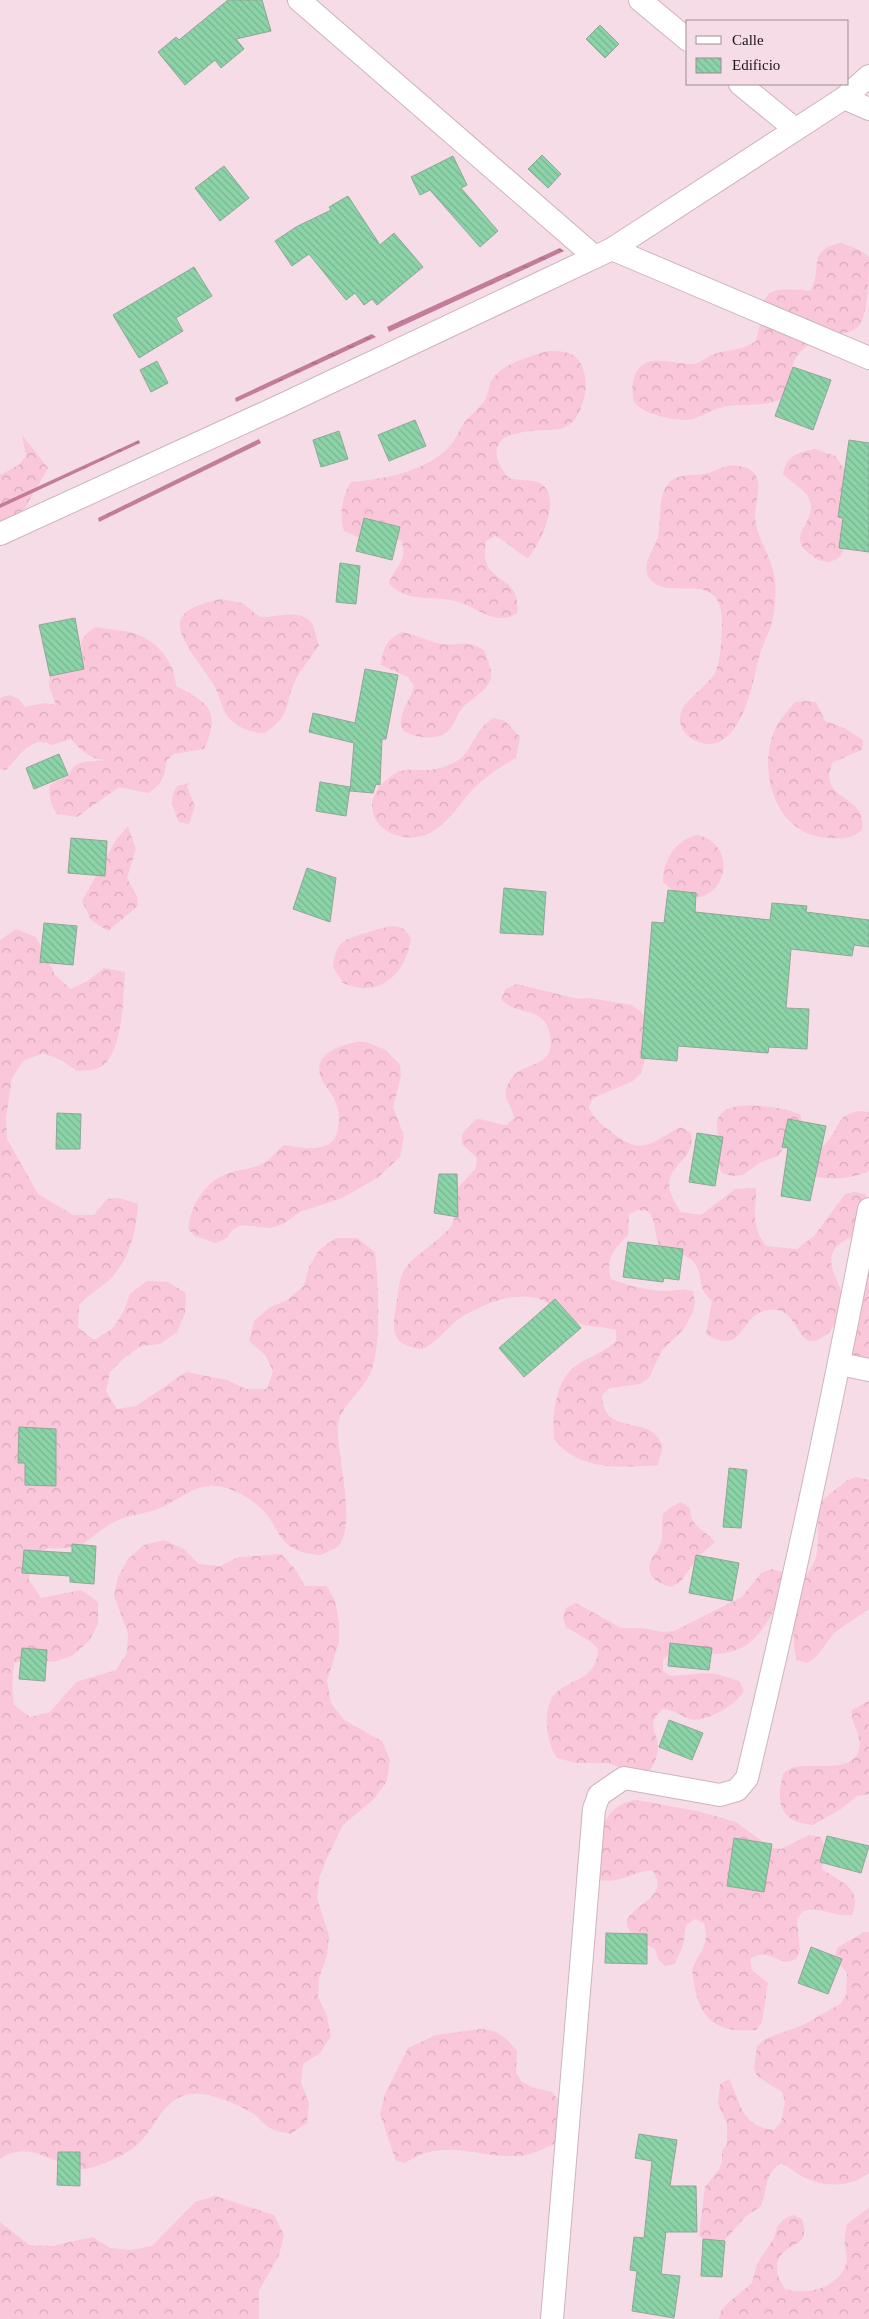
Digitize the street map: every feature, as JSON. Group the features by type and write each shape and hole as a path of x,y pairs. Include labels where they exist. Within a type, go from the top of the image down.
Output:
{"street":[{"path":"298,0 603,253 869,358"},
{"path":"640,0 686,38"},
{"path":"0,534 284,404 603,253 844,98 869,76"},
{"path":"741,85 795,129"},
{"path":"844,98 869,109"},
{"path":"552,2319 594,1809 599,1795 624,1778 720,1796 737,1790 747,1778 780,1640 840,1364 869,1210"},
{"path":"840,1364 869,1370"}],"green space":[{"path":"841,243 860,250 869,257 868,294 862,321 852,331 822,338 803,349 793,364 786,389 780,399 763,404 723,407 687,420 661,416 637,406 634,401 633,387 634,378 641,366 653,361 693,364 714,354 740,348 756,341 766,297 779,290 810,291 816,275 819,255 830,246"},
{"path":"548,351 565,352 576,358 584,374 585,393 579,412 567,426 560,429 531,431 512,435 503,439 496,450 498,460 509,478 540,483 547,490 550,499 548,520 544,531 528,558 495,536 486,541 485,556 488,566 493,573 513,590 517,599 517,613 509,617 494,617 455,601 412,596 396,590 389,584 402,559 403,547 401,540 362,539 344,531 342,525 342,506 345,493 351,482 404,473 440,455 450,446 464,423 485,400 491,381 498,372 518,361"},
{"path":"22,435 48,468 22,513 0,525 0,475 19,465 26,456"},
{"path":"815,449 835,456 848,474 844,548 839,558 830,562 814,557 805,549 801,542 800,536 811,509 810,501 802,490 783,474 790,459 798,453"},
{"path":"733,465 746,468 754,473 757,479 756,524 774,573 775,604 771,626 760,654 745,708 739,721 731,733 722,741 707,744 697,741 686,734 681,725 680,716 689,700 710,680 717,668 722,628 721,608 715,596 706,591 694,588 659,586 650,579 646,568 658,537 662,499 667,485 672,480 681,476 709,473"},
{"path":"221,599 242,603 260,617 300,615 311,622 314,627 319,645 295,681 284,715 265,733 245,729 228,717 216,689 192,654 182,635 181,619 188,611 199,605"},
{"path":"96,627 134,633 147,639 160,649 173,670 176,686 204,704 212,717 212,726 204,749 174,754 167,760 164,776 160,783 148,793 119,787 77,817 57,814 50,800 50,785 68,775 74,766 83,762 108,760 87,754 71,739 52,745 45,742 32,744 6,770 0,769 0,698 9,695 19,699 25,707 45,703 56,705 49,686 50,676 84,669 81,642 87,633"},
{"path":"402,632 437,643 476,646 484,650 488,660 491,670 490,682 462,708 450,729 440,736 427,738 403,731 401,725 402,713 414,686 408,677 381,665 383,654 389,641"},
{"path":"795,702 816,702 825,721 844,728 863,740 862,750 833,762 829,775 831,785 836,792 857,809 862,818 862,830 850,837 835,838 812,835 797,827 785,816 776,802 768,768 773,734 780,721"},
{"path":"494,718 505,721 520,737 516,758 478,784 448,819 430,833 416,837 402,836 389,832 379,824 373,814 372,802 378,790 390,777 404,770 438,769 462,758 484,726"},
{"path":"190,783 187,786 195,806 189,824 179,822 173,808 172,799 177,786"},
{"path":"128,826 136,849 127,878 137,896 138,906 108,931 91,920 82,901 116,840"},
{"path":"698,835 714,843 722,855 723,869 719,882 710,892 697,897 681,895 663,882 665,866 677,846 690,837"},
{"path":"394,926 404,929 411,938 408,951 397,972 389,980 369,988 343,983 333,967 336,952 342,942 358,935"},
{"path":"16,929 36,937 55,975 71,989 89,980 104,968 125,972 122,1011 117,1041 105,1063 94,1070 77,1071 61,1060 43,1053 23,1061 12,1078 6,1118 7,1139 38,1194 73,1215 94,1215 107,1199 119,1198 138,1204 136,1224 127,1254 109,1280 79,1305 78,1327 94,1340 112,1329 123,1313 130,1294 147,1281 168,1282 186,1293 185,1313 177,1332 160,1344 141,1346 125,1357 110,1372 106,1391 117,1409 136,1406 186,1372 227,1380 246,1389 267,1389 273,1371 265,1355 249,1341 254,1321 269,1308 287,1300 304,1286 309,1267 319,1250 336,1238 357,1238 375,1252 377,1280 377,1345 371,1372 343,1411 338,1426 346,1521 344,1535 337,1547 319,1555 296,1550 284,1541 263,1510 252,1501 224,1487 209,1486 194,1490 155,1510 118,1520 80,1545 47,1548 30,1561 29,1580 41,1598 81,1590 98,1602 98,1624 89,1641 73,1655 54,1662 34,1659 14,1663 12,1684 14,1705 30,1717 50,1712 76,1682 116,1670 127,1653 128,1633 114,1596 118,1577 128,1559 144,1545 164,1540 184,1549 199,1564 220,1566 239,1557 281,1554 295,1569 305,1586 327,1586 335,1601 339,1623 339,1642 327,1681 331,1703 344,1720 382,1741 390,1760 387,1781 374,1799 343,1825 319,1879 317,1898 329,1936 327,1956 319,1978 318,1997 327,2016 331,2036 320,2053 303,2064 301,2083 309,2103 307,2123 290,2134 274,2130 254,2114 236,2104 207,2095 189,2094 179,2097 171,2103 141,2141 133,2148 105,2163 83,2169 72,2167 32,2152 21,2151 11,2153 0,2159 0,940"},
{"path":"517,984 578,999 589,998 632,1005 642,1013 646,1022 647,1053 641,1073 633,1081 593,1098 589,1107 600,1123 621,1139 638,1146 653,1143 680,1127 690,1132 691,1143 688,1152 671,1174 669,1184 672,1196 681,1212 701,1215 735,1189 756,1188 755,1218 757,1230 766,1246 797,1249 814,1236 845,1194 854,1192 865,1194 869,1203 860,1233 839,1244 832,1256 832,1268 842,1297 837,1319 826,1335 811,1341 801,1334 788,1316 781,1311 775,1310 763,1311 754,1316 739,1335 733,1339 727,1341 718,1340 706,1334 712,1301 702,1287 696,1265 685,1256 660,1248 653,1220 648,1211 638,1210 629,1214 628,1235 610,1259 609,1271 611,1279 649,1290 693,1291 695,1302 693,1312 683,1330 662,1350 649,1378 640,1384 610,1388 602,1395 603,1405 611,1417 623,1423 647,1429 656,1436 663,1446 658,1465 615,1467 588,1462 575,1457 554,1439 554,1411 562,1382 573,1368 616,1341 616,1330 578,1323 546,1302 525,1296 503,1299 472,1311 457,1320 433,1342 422,1349 403,1343 395,1333 394,1318 402,1274 411,1261 451,1227 454,1215 454,1192 476,1168 477,1158 462,1144 462,1134 476,1119 507,1125 514,1118 505,1093 509,1081 519,1072 540,1062 548,1055 550,1050 550,1035 545,1022 535,1014 512,1007 501,999 506,989"},
{"path":"356,1042 366,1042 386,1050 400,1065 401,1076 393,1107 404,1136 400,1157 377,1178 342,1198 300,1212 283,1224 271,1228 241,1225 232,1230 227,1238 216,1243 195,1236 188,1229 192,1211 206,1188 220,1177 264,1163 284,1145 317,1148 325,1146 336,1137 339,1118 338,1111 334,1098 321,1078 319,1067 321,1061 330,1051"},
{"path":"750,1105 795,1112 801,1115 801,1126 786,1138 784,1148 778,1156 759,1163 743,1175 732,1176 722,1173 718,1162 717,1122 719,1117 730,1108"},
{"path":"858,1111 869,1112 869,1171 842,1178 814,1176 815,1155 831,1137 843,1117"},
{"path":"869,1265 869,1372 854,1369 843,1331"},
{"path":"856,1477 869,1480 869,1609 835,1632 816,1657 807,1663 797,1660 794,1642 794,1620 805,1577 816,1557 819,1503 846,1481"},
{"path":"681,1502 690,1508 695,1524 715,1542 699,1556 681,1581 672,1587 662,1584 653,1578 649,1569 652,1558 659,1549 661,1542 663,1514"},
{"path":"772,1569 782,1572 782,1593 763,1629 752,1640 742,1648 731,1652 718,1654 670,1653 663,1660 663,1671 671,1676 705,1673 717,1674 739,1681 744,1691 735,1702 712,1716 696,1720 663,1709 653,1722 658,1750 655,1761 647,1776 607,1763 576,1763 557,1758 550,1743 547,1724 547,1715 552,1698 564,1687 589,1672 597,1659 598,1649 591,1642 566,1627 563,1617 566,1608 576,1603 621,1628 642,1628 663,1632 674,1631 742,1597 761,1573"},
{"path":"869,1701 869,1794 857,1796 841,1809 813,1825 793,1820 787,1815 780,1802 783,1774 792,1768 800,1766 839,1765 855,1758 860,1745 852,1710"},
{"path":"637,1800 701,1812 736,1822 771,1848 781,1849 809,1835 820,1837 825,1847 822,1869 843,1882 853,1892 855,1906 852,1915 839,1915 816,1910 803,1911 797,1919 800,1950 796,1959 786,1962 764,1954 750,1959 752,1970 768,1983 762,2022 756,2030 726,2028 708,2018 702,2009 697,1998 692,1969 705,1943 706,1931 704,1923 695,1919 686,1925 683,1945 675,1964 665,1966 658,1959 655,1949 635,1936 627,1926 629,1917 655,1893 658,1883 652,1870 610,1881 595,1878 599,1841 607,1819 614,1810 624,1804"},
{"path":"864,1932 869,1932 869,2173 848,2183 824,2184 805,2178 781,2163 769,2177 761,2206 745,2217 725,2240 716,2245 699,2236 705,2187 719,2170 722,2161 722,2151 727,2144 727,2123 718,2104 720,2084 729,2079 748,2119 763,2128 774,2130 781,2122 785,2101 782,2092 757,2076 754,2068 757,2046 765,2039 803,2025 840,2004 846,1995 847,1973 835,1959 837,1948"},
{"path":"480,2029 492,2031 505,2038 517,2051 516,2072 521,2081 531,2087 552,2092 564,2107 556,2143 537,2152 521,2156 501,2156 447,2150 419,2155 405,2163 396,2161 380,2114 385,2094 408,2048 436,2035"},
{"path":"215,2196 274,2215 284,2235 279,2255 259,2291 259,2319 0,2319 0,2222 29,2245 52,2246 93,2237 110,2248 131,2250 152,2246 195,2202"},
{"path":"869,2208 869,2319 719,2319 721,2311 728,2303 752,2283 757,2264 775,2236 777,2227 784,2219 793,2215 802,2219 804,2231 801,2240 780,2257 777,2273 785,2289 793,2291 812,2290 829,2284 842,2272 847,2261 845,2239 847,2224"}],"water":[{"path":"560,248 564,251 389,332 387,327"},
{"path":"372,334 376,337 236,402 235,398"},
{"path":"259,439 261,443 99,522 98,518"},
{"path":"139,440 140,443 0,508 0,504"}],"building":[{"path":"228,0 262,0 271,31 236,39 244,49 221,68 215,60 185,85 158,52 176,37 179,40"},
{"path":"600,25 619,44 605,58 586,39"},
{"path":"542,155 561,174 548,188 528,169"},
{"path":"453,156 467,185 461,188 498,231 480,247 430,190 420,195 411,177"},
{"path":"224,166 249,198 220,221 195,188"},
{"path":"348,196 380,245 394,233 423,267 377,305 372,299 364,305 355,293 346,300 309,254 292,266 275,241 296,227 331,210 329,207"},
{"path":"194,267 212,296 176,318 183,331 139,358 113,315"},
{"path":"157,361 168,383 151,392 140,370"},
{"path":"793,367 831,380 813,430 775,416"},
{"path":"415,420 426,446 389,461 378,435"},
{"path":"339,431 348,459 321,467 313,440"},
{"path":"849,440 869,443 869,552 839,548 843,518 838,517"},
{"path":"364,518 400,527 392,560 356,551"},
{"path":"340,563 360,566 356,604 336,602"},
{"path":"75,618 84,669 50,676 39,625"},
{"path":"365,669 398,675 386,739 382,739 380,785 376,784 373,793 350,791 354,743 309,732 313,713 355,723"},
{"path":"59,754 68,775 34,789 26,768"},
{"path":"320,782 350,787 346,816 316,811"},
{"path":"71,838 107,841 105,876 68,873"},
{"path":"307,868 336,878 330,922 293,909"},
{"path":"504,888 546,892 543,935 500,933"},
{"path":"668,890 696,893 695,912 770,920 772,903 807,906 806,912 869,920 869,947 854,945 852,956 791,949 786,1008 809,1009 807,1049 769,1047 768,1053 678,1046 677,1061 641,1058 652,922 664,923"},
{"path":"44,923 77,926 73,965 40,962"},
{"path":"57,1113 81,1114 80,1149 56,1149"},
{"path":"788,1119 826,1126 810,1201 781,1196 788,1148 782,1147"},
{"path":"697,1133 723,1137 715,1186 689,1182"},
{"path":"439,1174 457,1174 458,1217 434,1213"},
{"path":"628,1242 683,1249 679,1280 664,1278 663,1282 623,1277"},
{"path":"555,1299 581,1328 524,1377 499,1348"},
{"path":"19,1427 56,1429 56,1486 25,1485 25,1463 18,1463"},
{"path":"729,1468 747,1470 741,1528 723,1527"},
{"path":"72,1544 96,1546 94,1584 70,1582 70,1576 22,1573 24,1550 72,1553"},
{"path":"696,1555 739,1563 732,1601 689,1593"},
{"path":"670,1643 712,1648 709,1670 668,1666"},
{"path":"22,1648 47,1650 45,1681 19,1679"},
{"path":"669,1720 703,1733 692,1760 659,1747"},
{"path":"827,1836 869,1846 861,1873 820,1862"},
{"path":"734,1838 772,1844 764,1892 727,1886"},
{"path":"606,1933 647,1934 647,1964 605,1963"},
{"path":"811,1947 842,1959 828,1994 798,1983"},
{"path":"639,2134 677,2140 670,2186 696,2186 697,2232 666,2232 661,2274 680,2276 674,2318 632,2311 637,2271 630,2270 634,2237 644,2238 652,2161 635,2158"},
{"path":"58,2152 80,2152 80,2186 57,2185"},
{"path":"703,2239 725,2241 722,2277 701,2276"}]}
